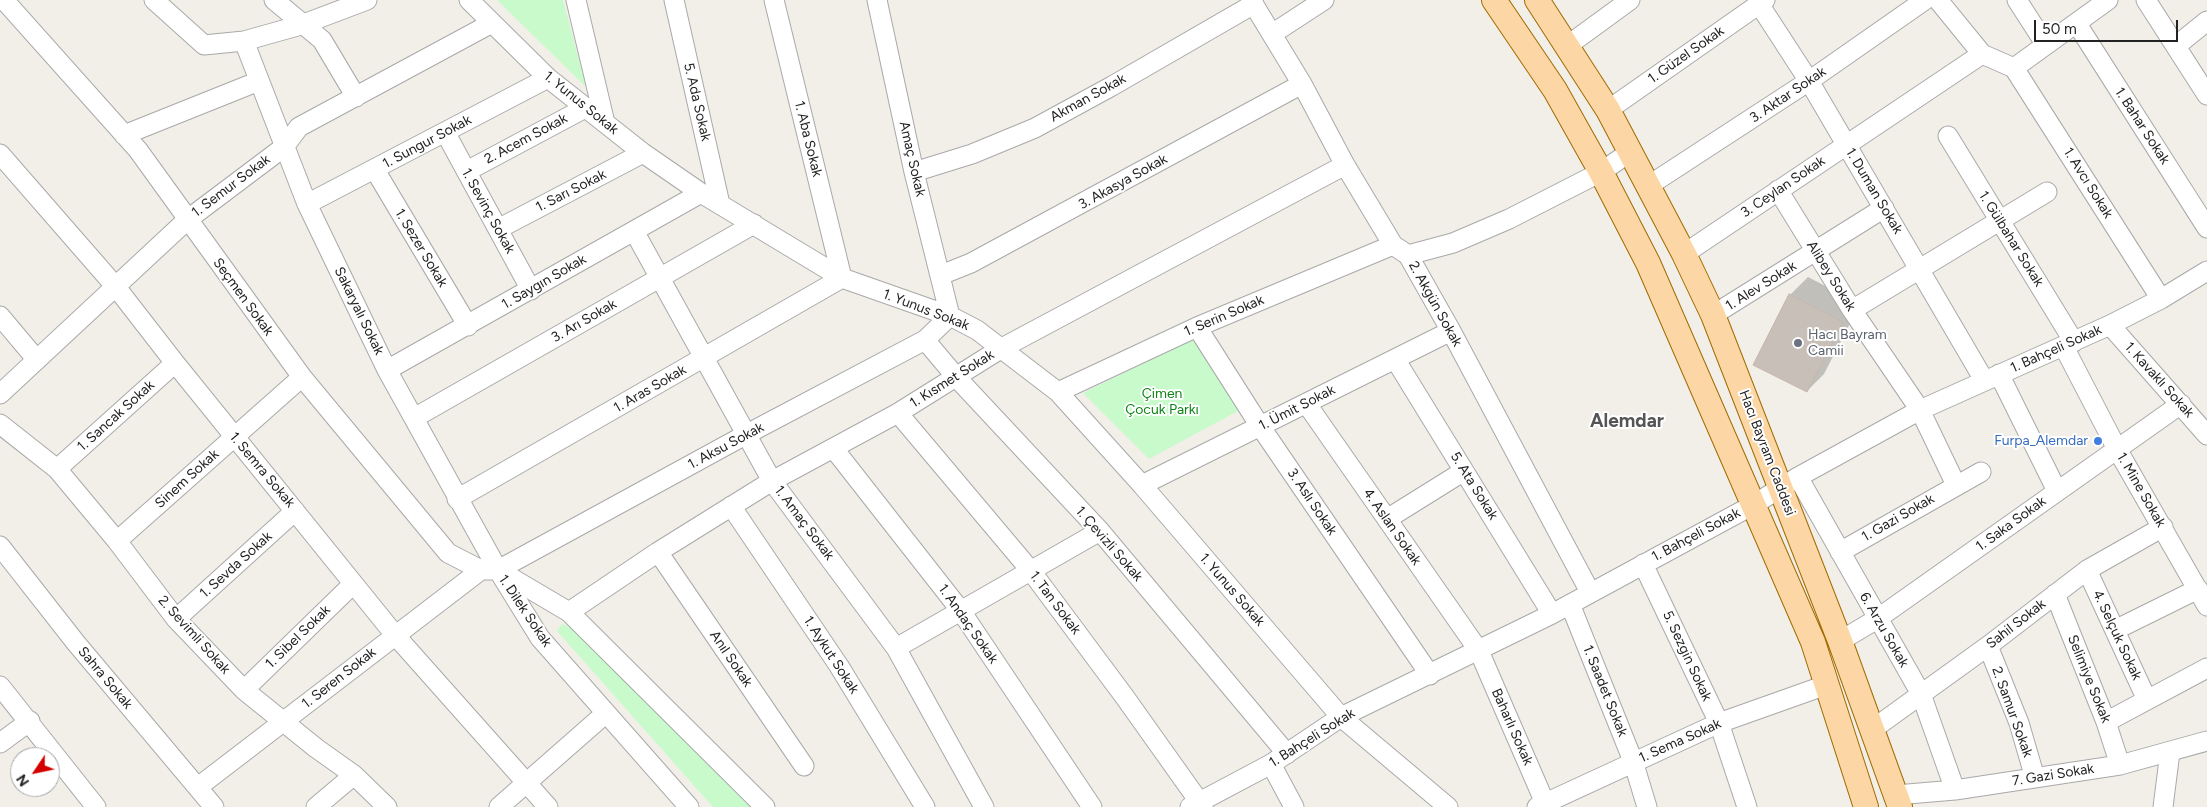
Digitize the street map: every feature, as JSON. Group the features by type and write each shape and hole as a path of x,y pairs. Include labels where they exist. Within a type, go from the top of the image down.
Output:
{"main road":[{"path":"1494,0 1556,90 1648,263 1813,642 1866,807"},
{"name":"Hacı Bayram Caddesi","path":"1537,0 1608,110 1684,254 1790,483 1840,641 1898,801"}],"street":[{"name":"Seçmen Sokak","path":"4,0 138,150 302,377 448,552 489,570"},
{"path":"154,0 204,44 244,41 302,25 367,0"},
{"path":"274,0 322,40 356,97"},
{"name":"1. Yunus Sokak","path":"469,0 548,78 604,123 700,193 842,278 950,316 978,330 1058,392 1142,484 1341,717 1448,807"},
{"path":"576,0 604,123"},
{"name":"5. Ada Sokak","path":"674,0 720,204"},
{"name":"1. Aba Sokak","path":"774,0 842,278"},
{"name":"Amaç Sokak","path":"878,0 914,172 950,316"},
{"path":"1272,34 1324,0"},
{"path":"1567,46 1630,0"},
{"name":"3. Aktar Sokak","path":"1648,186 1809,81 1925,0"},
{"path":"1938,0 1982,54 2014,68 2108,0"},
{"path":"2017,0 2046,45"},
{"path":"2146,0 2207,95"},
{"name":"Akman Sokak","path":"914,172 972,154 1035,128 1112,86 1252,2"},
{"name":"2. Akgün Sokak","path":"1252,2 1302,84 1345,165 1451,331 1590,592"},
{"name":"1. Duman Sokak","path":"1762,2 1920,268 1992,377 2057,491"},
{"name":"1. Güzel Sokak","path":"1608,110 1762,2"},
{"path":"2176,46 2207,21"},
{"name":"1. Semur Sokak","path":"0,394 187,220 284,147 299,127 492,23"},
{"name":"1. Bahar Sokak","path":"2076,24 2207,228"},
{"name":"Sakaryalı Sokak","path":"244,41 306,204 387,370 458,499 489,570"},
{"name":"3. Ceylan Sokak","path":"1684,254 1982,54"},
{"name":"1. Avcı Sokak","path":"2014,68 2161,299"},
{"name":"1. Sungur Sokak","path":"306,204 375,170 548,78"},
{"path":"124,135 259,81"},
{"name":"3. Akasya Sokak","path":"941,275 972,263 1302,84"},
{"name":"2. Acem Sokak","path":"466,171 585,108"},
{"name":"1. Sevinç Sokak","path":"445,132 531,290"},
{"name":"1. Gülbahar Sokak","path":"1948,136 1999,220 2069,344"},
{"name":"1. Serin Sokak","path":"1058,392 1197,327 1400,250 1453,243 1509,219 1601,172 1630,152"},
{"name":"1. Sarı Sokak","path":"498,228 644,153"},
{"name":"1. Semra Sokak","path":"0,154 116,287 175,363 296,510 395,635 548,807"},
{"name":"1. Kısmet Sokak","path":"568,612 658,552 772,481 898,413 957,378 1002,348 1345,165"},
{"name":"1. Sezer Sokak","path":"375,170 468,326"},
{"name":"Alibey Sokak","path":"1778,190 1852,310 1920,410"},
{"path":"1852,310 2047,192"},
{"name":"1. Saygın Sokak","path":"387,370 468,326 700,193"},
{"name":"1. Alev Sokak","path":"1713,315 1884,208"},
{"name":"3. Arı Sokak","path":"414,418 754,224"},
{"name":"1. Amaç Sokak","path":"634,231 772,481 896,648 984,807"},
{"name":"1. Bahçeli Sokak","path":"1198,805 1279,759 1341,717 1552,614 1753,505 1920,410 2110,325 2161,299 2207,271"},
{"name":"1. Aras Sokak","path":"458,499 842,278"},
{"path":"0,316 37,360"},
{"name":"1. Aksu Sokak","path":"489,570 926,340 950,316"},
{"name":"1. Kavaklı Sokak","path":"2110,325 2181,404 2200,413 2207,435"},
{"name":"3. Aslı Sokak","path":"1197,327 1260,426 1430,675"},
{"name":"1. Ümit Sokak","path":"1142,484 1451,331"},
{"name":"1. Çevizli Sokak","path":"926,340 957,378 1100,531 1279,759 1294,807"},
{"name":"1. Mine Sokak","path":"2069,344 2117,449 2207,606"},
{"name":"5. Ata Sokak","path":"1395,359 1552,614"},
{"name":"1. Sancak Sokak","path":"57,469 175,363"},
{"name":"Sinem Sokak","path":"117,541 302,377"},
{"name":"4. Aslan Sokak","path":"1306,403 1479,651"},
{"name":"1. Saka Sokak","path":"1840,641 1877,619 2181,404"},
{"path":"1920,410 1956,485"},
{"name":"1. Tan Sokak","path":"898,413 1030,571 1198,805"},
{"name":"2. Sevimli Sokak","path":"0,424 57,469 117,541 176,619 244,690 316,748 354,775 387,807"},
{"name":"1. Andaç Sokak","path":"834,449 961,610 1092,807"},
{"path":"1387,519 1464,471"},
{"name":"1. Gazi Sokak","path":"1840,552 1981,472"},
{"name":"6. Arzu Sokak","path":"1790,483 1840,552 1921,694 1955,790"},
{"name":"1. Aykut Sokak","path":"731,506 839,666 925,807"},
{"name":"1. Sevda Sokak","path":"176,619 296,510"},
{"name":"Sahil Sokak","path":"1873,729 1988,646 2087,570 2163,527"},
{"path":"896,648 1100,531"},
{"name":"Sahra Sokak","path":"0,546 76,643 214,807"},
{"name":"Anıl Sokak","path":"658,552 804,766"},
{"name":"5. Sezgin Sokak","path":"1643,564 1719,723 1747,807"},
{"name":"1. Dilek Sokak","path":"489,570 568,612 765,807"},
{"name":"1. Dilek Sokak","path":"489,570 540,638 689,807"},
{"name":"1. Seren Sokak","path":"198,787 395,635 489,570"},
{"name":"4. Selçuk Sokak","path":"2087,570 2147,700"},
{"name":"1. Sibel Sokak","path":"244,690 353,584"},
{"path":"2115,630 2198,589"},
{"name":"Selimiye Sokak","path":"2055,594 2106,722 2120,765"},
{"name":"1. Saadet Sokak","path":"1570,604 1633,761 1647,807"},
{"name":"2. Samur Sokak","path":"1988,646 2018,723 2035,778"},
{"name":"Baharlı Sokak","path":"1479,651 1541,805"},
{"path":"2106,722 2207,668"},
{"name":"1. Sema Sokak","path":"1541,805 1719,723 1826,685"},
{"path":"0,686 30,721 87,804"},
{"path":"499,807 606,713"},
{"path":"0,743 30,721"},
{"name":"7. Gazi Sokak","path":"1898,801 1955,790 2120,765 2207,741"},
{"path":"2163,807 2170,752"},
{"path":"316,807 354,775"}],"green space":[{"path":"497,0 563,0 586,87"},
{"name":"Çimen Çocuk Parkı","path":"1194,338 1238,411 1149,459 1083,393"},
{"path":"562,624 575,629 756,807 713,807 557,631"}],"building":[{"name":"Hacı Bayram Camii","path":"1789,294 1843,322 1807,392 1753,365"}],"place":[{"name":"Hacı Bayram Camii","path":"1798,343"},
{"name":"Furpa_Alemdar","path":"2098,441"}],"district":[{"name":"Alemdar","path":"1627,421"}]}
